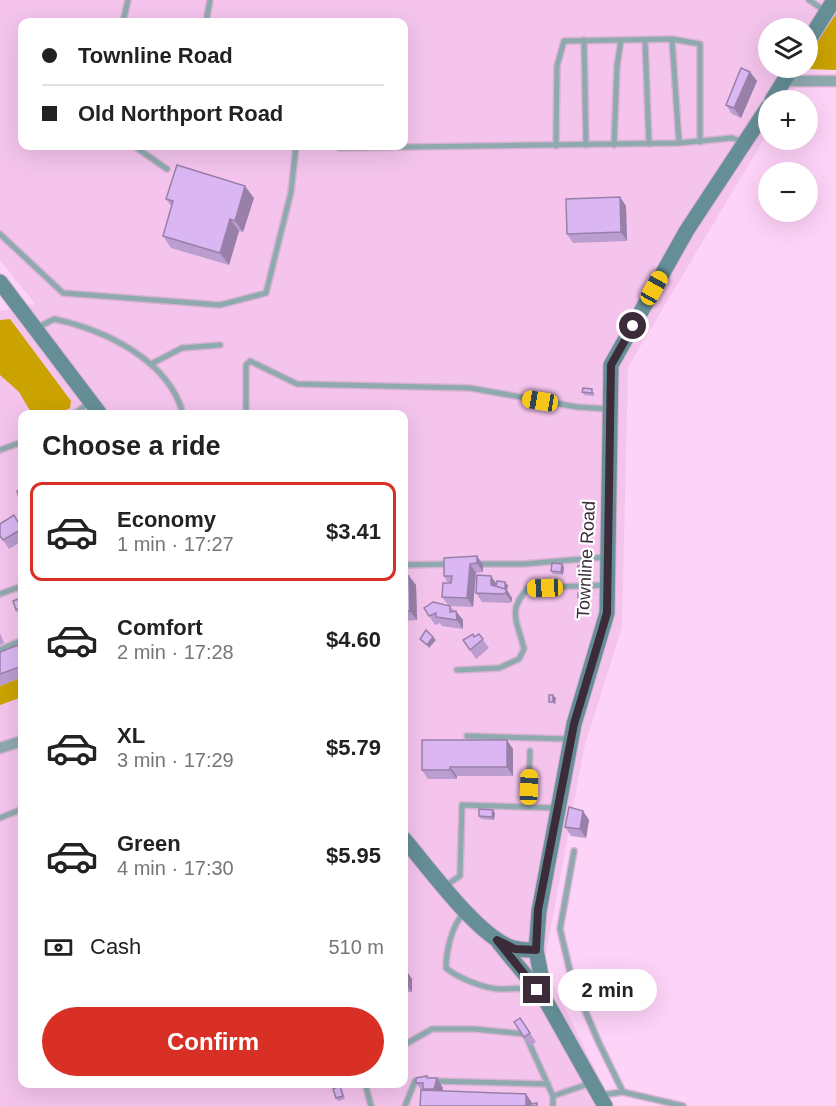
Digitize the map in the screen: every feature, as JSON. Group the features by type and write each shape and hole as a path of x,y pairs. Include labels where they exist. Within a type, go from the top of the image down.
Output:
{"main road":[{"path":"818,25 830,6"},
{"path":"778,90 786,78"},
{"name":"Townline Road","path":"599,1094 546,1001 536,950 538,910 571,740 607,613 611,365 687,230 758,122"},
{"path":"0,282 95,408"},
{"path":"408,843 466,911 497,940 546,1001"},
{"path":"497,940 515,949 536,950"}],"street":[{"path":"784,81 836,81"},
{"path":"0,748 18,742"}],"lane":[{"path":"124,18 128,0"},
{"path":"207,18 210,0"},
{"path":"809,0 830,6"},
{"path":"672,39 679,143"},
{"path":"556,146 557,66 561,49 564,41 584,40 672,39 700,44 700,142"},
{"path":"584,40 586,145"},
{"path":"614,144 617,66 621,40"},
{"path":"645,40 649,144"},
{"path":"408,147 649,144 732,138 745,142"},
{"path":"140,150 167,169"},
{"path":"0,234 63,293 220,305 266,293 291,192 296,150"},
{"path":"35,329 54,318 75,323 140,354 163,374 179,399 182,410"},
{"path":"151,364 182,348 220,345"},
{"path":"246,410 246,365 250,362 297,384 471,388 577,406 610,409"},
{"path":"0,450 18,443"},
{"path":"408,565 524,564 608,557"},
{"path":"457,670 499,668 519,658 524,649 514,621 516,606 528,588 608,585"},
{"path":"0,594 18,587"},
{"path":"0,650 18,642"},
{"path":"467,736 571,740"},
{"path":"528,805 530,751"},
{"path":"445,886 460,876 462,805 528,805 557,808"},
{"path":"0,818 18,811"},
{"path":"574,851 560,929 576,990 623,1092"},
{"path":"466,911 459,918 446,968 452,973 497,989 521,987 546,1001"},
{"path":"408,1043 432,1029 474,1029 525,1034 553,1096 553,1106"},
{"path":"405,1106 415,1081 548,1084"},
{"path":"366,1088 371,1106"},
{"path":"553,1096 623,1092 683,1106"}],"shaded area":[{"path":"0,0 836,0 836,14 818,43 818,18 758,18 758,78 800,78 793,90 758,90 758,149 628,367 622,627 584,748 544,965 613,1106 0,1106 0,311 35,304 0,260"},
{"path":"836,14 836,70 818,69 818,40"},
{"path":"10,319 71,401 70,408 30,410 19,392 0,375 0,320"},
{"path":"18,679 18,698 0,705 0,686"}],"building":[{"path":"741,68 750,72 734,108 726,105"},
{"path":"177,165 245,186 235,221 230,219 220,253 163,236 173,201 166,199"},
{"path":"620,197 621,232 567,234 566,199"},
{"path":"583,388 592,389 592,393 582,392"},
{"path":"14,515 18,522 18,531 3,540 0,536 0,524"},
{"path":"477,556 477,563 470,564 467,598 442,597 443,583 451,583 452,576 444,576 444,558"},
{"path":"552,563 562,564 561,572 551,571"},
{"path":"578,566 584,566 584,573 578,573"},
{"path":"477,575 491,576 491,585 506,589 506,593 476,593"},
{"path":"408,576 409,576 410,611 408,611"},
{"path":"497,581 505,582 505,589 496,586"},
{"path":"587,592 587,598 578,598 578,593"},
{"path":"18,599 16,610 13,601"},
{"path":"433,602 450,606 450,612 456,611 457,620 436,617 436,613 429,616 424,608"},
{"path":"426,630 433,637 427,645 420,639"},
{"path":"473,634 474,637 479,634 483,639 470,650 463,640"},
{"path":"18,645 18,667 0,674 0,652"},
{"path":"549,695 553,695 553,702 549,702"},
{"path":"422,740 507,740 507,767 450,767 450,770 422,770"},
{"path":"569,807 583,811 580,829 565,827"},
{"path":"479,809 493,810 492,817 479,816"},
{"path":"520,1018 530,1033 524,1037 514,1022"},
{"path":"427,1076 427,1078 437,1078 434,1089 423,1089 423,1083 416,1083 416,1078"},
{"path":"341,1088 343,1096 336,1098 333,1089"},
{"path":"421,1090 526,1094 526,1105 537,1103 537,1106 420,1106"}],"route":[{"path":"537,990 497,940 515,949 536,950 538,910 574,724 607,613 611,365 633,326"}]}
